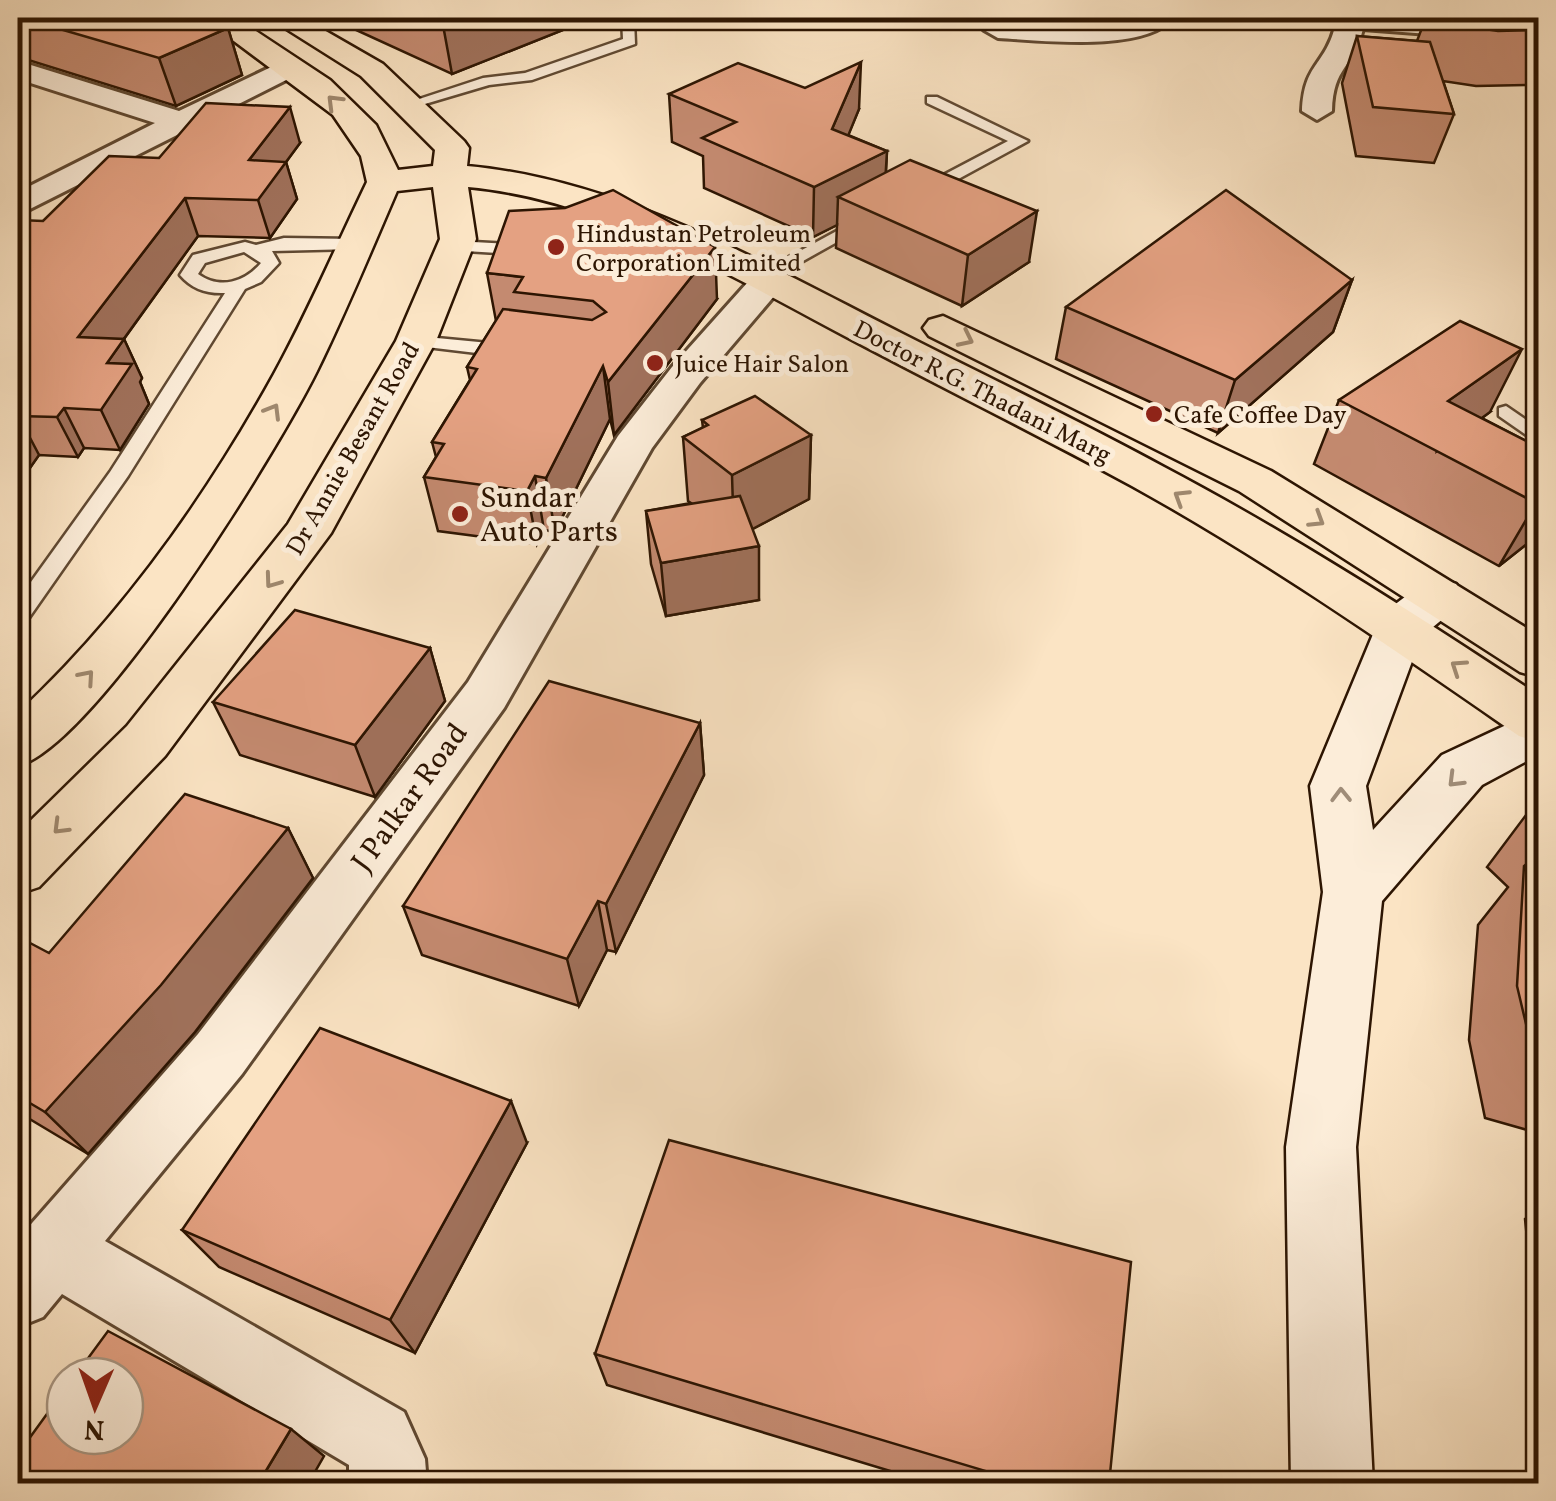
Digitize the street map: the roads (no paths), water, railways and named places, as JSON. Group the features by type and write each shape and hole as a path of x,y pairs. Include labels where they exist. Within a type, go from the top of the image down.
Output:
{"main road":[{"path":"18,745 84,682 193,542 295,374 355,244 382,168 328,94 217,18"},
{"path":"283,18 349,54 408,105 451,161 456,242"},
{"name":"Doctor R.G. Thadani Marg","path":"382,168 514,154 612,178 713,216 783,269 1152,478 1419,612 1538,658"},
{"name":"Doctor R.G. Thadani Marg","path":"451,161 526,182 602,213 783,269"},
{"path":"456,242 506,208 602,213"},
{"name":"Dr Annie Besant Road","path":"18,870 146,741 248,616 307,533 416,341 456,242"},
{"name":"Doctor R.G. Thadani Marg","path":"1419,612 1538,722"}],"street":[{"path":"998,30 1094,32 1140,27 1159,18"},
{"path":"1317,111 1318,80 1343,51 1339,19 1438,22"},
{"path":"18,206 292,66"},
{"path":"18,70 182,122"},
{"name":"J Palkar Road","path":"35,1271 220,1054 486,694 633,445 686,375 783,269"},
{"path":"1332,1484 1321,1147 1353,892 1338,786 1419,612"},
{"path":"1353,892 1462,770 1538,731"},
{"path":"35,1271 378,1440 387,1459 388,1484"}],"lane":[{"path":"408,105 488,81 527,76 630,41 627,20"},
{"path":"901,203 1020,141 932,100"},
{"path":"783,269 884,212"},
{"path":"456,242 486,250 544,248"},
{"path":"258,250 270,263 266,272 239,285 206,287 194,282 190,267 212,252 258,250 284,243 355,244"},
{"path":"18,616 118,476 239,285"},
{"path":"416,341 522,353"},
{"path":"1506,412 1538,436"}],"place":[{"name":"Hindustan Petroleum Corporation Limited","path":"556,247"},
{"name":"Juice Hair Salon","path":"655,363"},
{"name":"Cafe Coffee Day","path":"1154,414"},
{"name":"Sundar Auto Parts","path":"460,514"}]}
